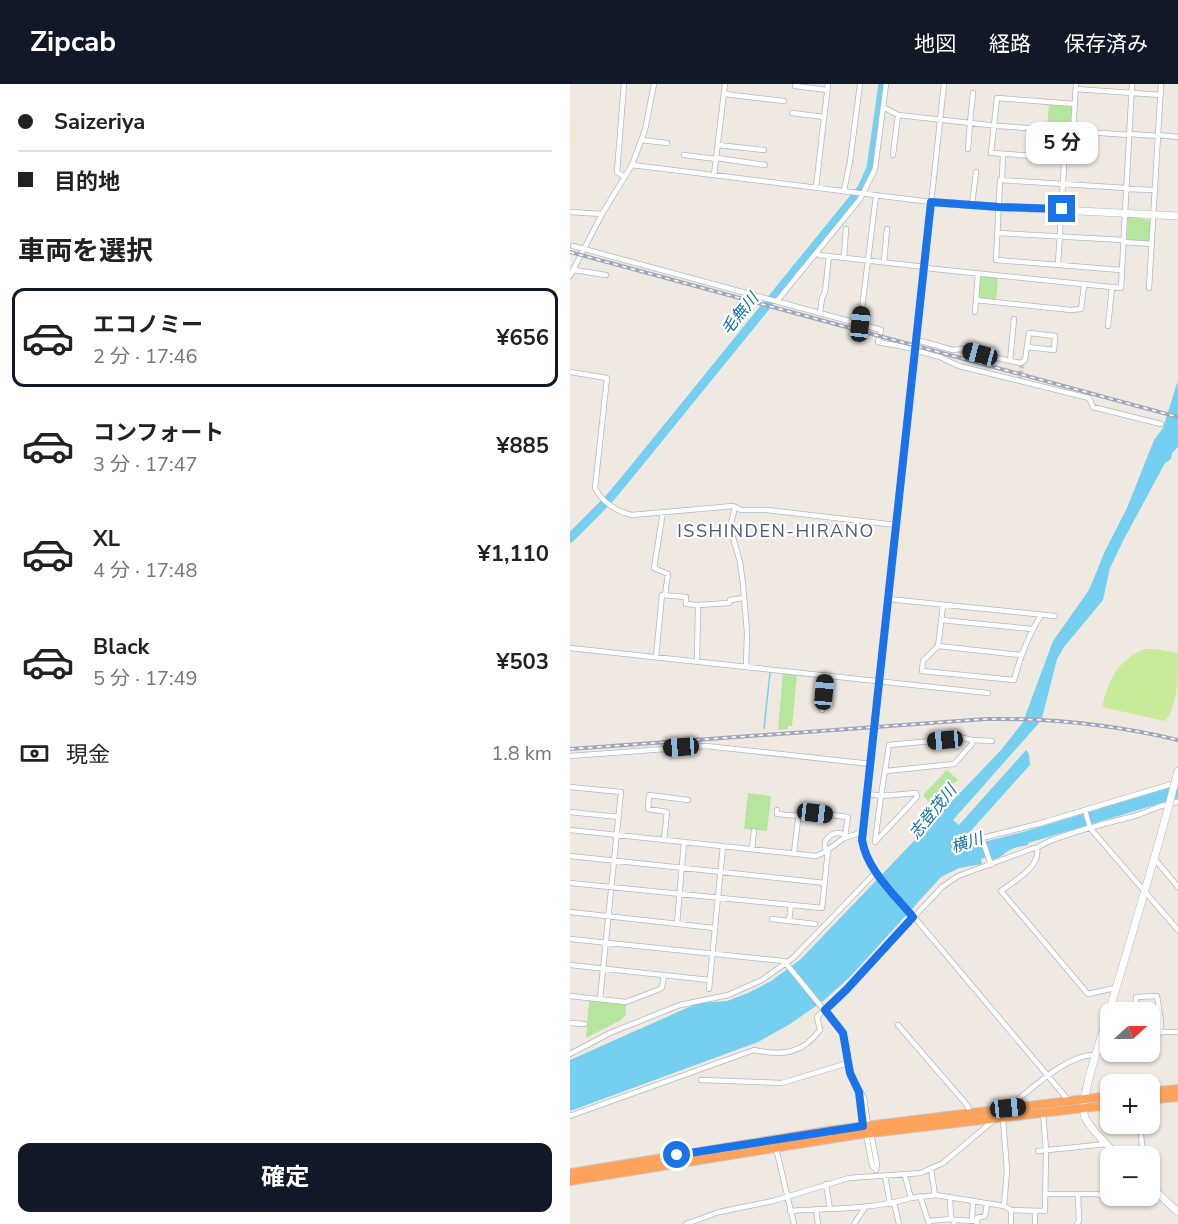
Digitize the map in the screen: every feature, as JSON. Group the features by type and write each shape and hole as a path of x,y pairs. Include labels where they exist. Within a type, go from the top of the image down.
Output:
{"highway":[{"path":"1160,1091 1178,1089"},
{"path":"1160,1099 1178,1097"},
{"path":"570,1173 769,1139 1043,1113 1100,1099"},
{"path":"570,1181 776,1148 970,1112 1069,1101 1100,1104"}],"main road":[{"path":"931,202 1178,216"},
{"path":"1112,1002 1178,771"},
{"path":"1100,1043 1084,1103 1085,1118 1107,1144"},
{"path":"1160,1196 1178,1212"}],"street":[{"path":"624,84 617,172 625,177"},
{"path":"570,276 602,214 632,165 641,140 654,84"},
{"path":"714,175 726,84"},
{"path":"816,187 828,84"},
{"path":"844,190 860,84"},
{"path":"776,301 862,194 875,169 886,84"},
{"path":"944,84 863,832 865,851 877,873 1069,1101"},
{"path":"819,255 1121,288 1132,84"},
{"path":"1149,288 1161,84"},
{"path":"795,86 827,90"},
{"path":"1073,131 1076,87 1161,95"},
{"path":"968,149 973,93"},
{"path":"724,94 784,101"},
{"path":"1064,158 991,153 997,98 1075,104"},
{"path":"883,107 898,115 970,123 1066,131 1178,136"},
{"path":"792,113 824,117"},
{"path":"893,154 898,115"},
{"path":"1058,265 1066,131"},
{"path":"641,140 667,143"},
{"path":"718,145 764,150"},
{"path":"1003,154 996,260 1121,270"},
{"path":"684,155 765,165"},
{"path":"632,165 931,202"},
{"path":"972,205 976,172"},
{"path":"1002,180 1155,190"},
{"path":"860,324 876,196"},
{"path":"570,212 602,214"},
{"path":"844,258 846,229"},
{"path":"884,262 887,229"},
{"path":"998,233 1152,244"},
{"path":"573,246 880,330 878,342 915,350 959,366 1089,398 1093,407 1161,424"},
{"path":"820,313 829,256"},
{"path":"574,270 606,275"},
{"path":"975,312 978,274"},
{"path":"976,300 1071,310 1081,309 1084,285"},
{"path":"1108,327 1112,287"},
{"path":"1010,361 1014,319"},
{"path":"917,340 1022,364 1025,360 1029,333 1055,336 1054,350 1027,347"},
{"path":"950,361 953,350"},
{"path":"570,372 607,378 595,485 600,496 615,510 632,515 733,506 896,525"},
{"path":"735,508 730,527 740,562 747,632 746,667"},
{"path":"656,657 662,595 665,595 668,574 654,568 663,512"},
{"path":"665,595 686,597 686,604 698,605 729,603 730,600 743,598"},
{"path":"888,599 1055,616"},
{"path":"697,661 698,605"},
{"path":"943,606 938,646 923,661 922,671 1014,680 1021,655 1041,615"},
{"path":"941,620 1032,629"},
{"path":"938,646 1021,655"},
{"path":"570,648 988,693"},
{"path":"822,710 825,675"},
{"path":"875,842 889,745 963,738 992,741"},
{"path":"886,771 954,764 972,744 972,740"},
{"path":"570,756 706,746 871,764"},
{"path":"990,865 982,838 1176,782"},
{"path":"570,787 621,792 600,999"},
{"path":"865,851 917,797 916,793 881,796 868,794"},
{"path":"664,840 667,812 648,809 650,795 688,800"},
{"path":"570,1116 754,1050 782,1053 801,1049 813,1040 820,1030 817,1017 847,989 913,916 950,880 1022,851 1150,811 1165,804 1178,802"},
{"path":"1084,810 1090,828 1178,930"},
{"path":"794,853 799,811 848,817 845,837"},
{"path":"570,812 619,817"},
{"path":"780,815 798,816"},
{"path":"570,830 816,856 845,837 863,832"},
{"path":"752,849 754,831"},
{"path":"570,883 822,908 828,850 825,845 830,836 840,832 845,837"},
{"path":"676,924 684,842"},
{"path":"709,989 723,846"},
{"path":"1037,848 1035,862 1001,891 1088,994 1115,988"},
{"path":"570,856 825,883"},
{"path":"1154,858 1178,887"},
{"path":"570,1054 610,1033 680,1005 736,993 762,980 788,964 877,873"},
{"path":"789,921 791,905"},
{"path":"570,912 714,928"},
{"path":"772,919 815,924"},
{"path":"570,939 788,964 843,1033 850,1073 859,1092 867,1130 878,1164 876,1173"},
{"path":"570,965 709,980"},
{"path":"570,996 626,1002 660,989 664,975"},
{"path":"1136,1002 1136,997 1157,996 1158,1002"},
{"path":"1160,1015 1160,1032 1178,1032"},
{"path":"570,1023 585,1024"},
{"path":"898,1025 967,1105 970,1112"},
{"path":"1013,1104 1048,1076 1076,1059 1095,1055"},
{"path":"701,1080 782,1083 848,1064"},
{"path":"790,1211 864,1209 920,1196 935,1195 1004,1206 1011,1210 1045,1211 1047,1194 1043,1113"},
{"path":"686,1224 719,1212 773,1201 849,1178 876,1173 885,1176 905,1176 931,1169 943,1163 999,1118"},
{"path":"999,1118 1007,1188 1004,1206"},
{"path":"1038,1151 1107,1144"},
{"path":"776,1148 794,1224"},
{"path":"931,1169 935,1195"},
{"path":"885,1176 899,1224"},
{"path":"905,1176 910,1198"},
{"path":"826,1184 830,1209"},
{"path":"1047,1194 1100,1195"},
{"path":"1077,1224 1079,1221 1078,1194"},
{"path":"920,1196 929,1223 975,1222"},
{"path":"950,1198 953,1221"},
{"path":"973,1202 975,1222"},
{"path":"975,1222 977,1218 986,1216 987,1204"},
{"path":"816,1209 818,1224"},
{"path":"854,1224 864,1209"},
{"path":"1011,1210 1011,1224"},
{"path":"1035,1212 1035,1224"}],"shaded area":[{"path":"570,119 577,120 576,144 570,144"}],"green space":[{"path":"1049,103 1073,106 1070,129 1047,127"},
{"path":"1128,217 1152,220 1149,242 1127,241"},
{"path":"984,276 998,278 996,300 982,299 979,295 980,279"},
{"path":"1145,649 1178,653 1175,698 1165,721 1102,707 1107,688 1121,665"},
{"path":"783,672 797,674 792,726 778,730"},
{"path":"947,770 958,780 930,804 923,795"},
{"path":"748,793 771,796 767,831 744,829"},
{"path":"589,1001 626,1005 626,1015 621,1020 586,1038"}],"water":[{"path":"1178,380 1178,447 1172,453 1171,459 1165,463 1123,541 1110,568 1103,600 1064,647 1057,659 1039,723 953,820 959,825 1026,750 1029,754 1030,765 960,843 960,848 1023,832 1178,785 1178,798 1028,843 1028,845 1012,849 997,859 992,860 990,856 981,859 982,864 959,868 941,877 849,978 823,1001 790,1024 758,1042 570,1111 570,1060 698,1003 727,1001 771,981 801,959 1002,749 1023,722 1053,641 1089,590 1105,551 1127,508 1154,440 1163,428"}],"waterway":[{"name":"毛無川","path":"570,538 609,499 862,188 871,168 883,84"},
{"path":"764,728 770,673"}],"tunnel":[{"path":"1019,381 1022,366"}],"railway":[{"path":"570,252 1178,417"},
{"path":"570,749 986,719 1083,724 1131,730 1178,740"}],"district":[{"name":"ISSHINDEN-HIRANO","path":"776,531"}],"route":[{"path":"677,1155 863,1126 858,1100 859,1092 850,1073 843,1033 825,1010 913,917 874,868 862,840 931,202 1062,209"}],"water label":[{"name":"志登茂川","path":"933,812"},
{"name":"横川","path":"967,843"}]}
